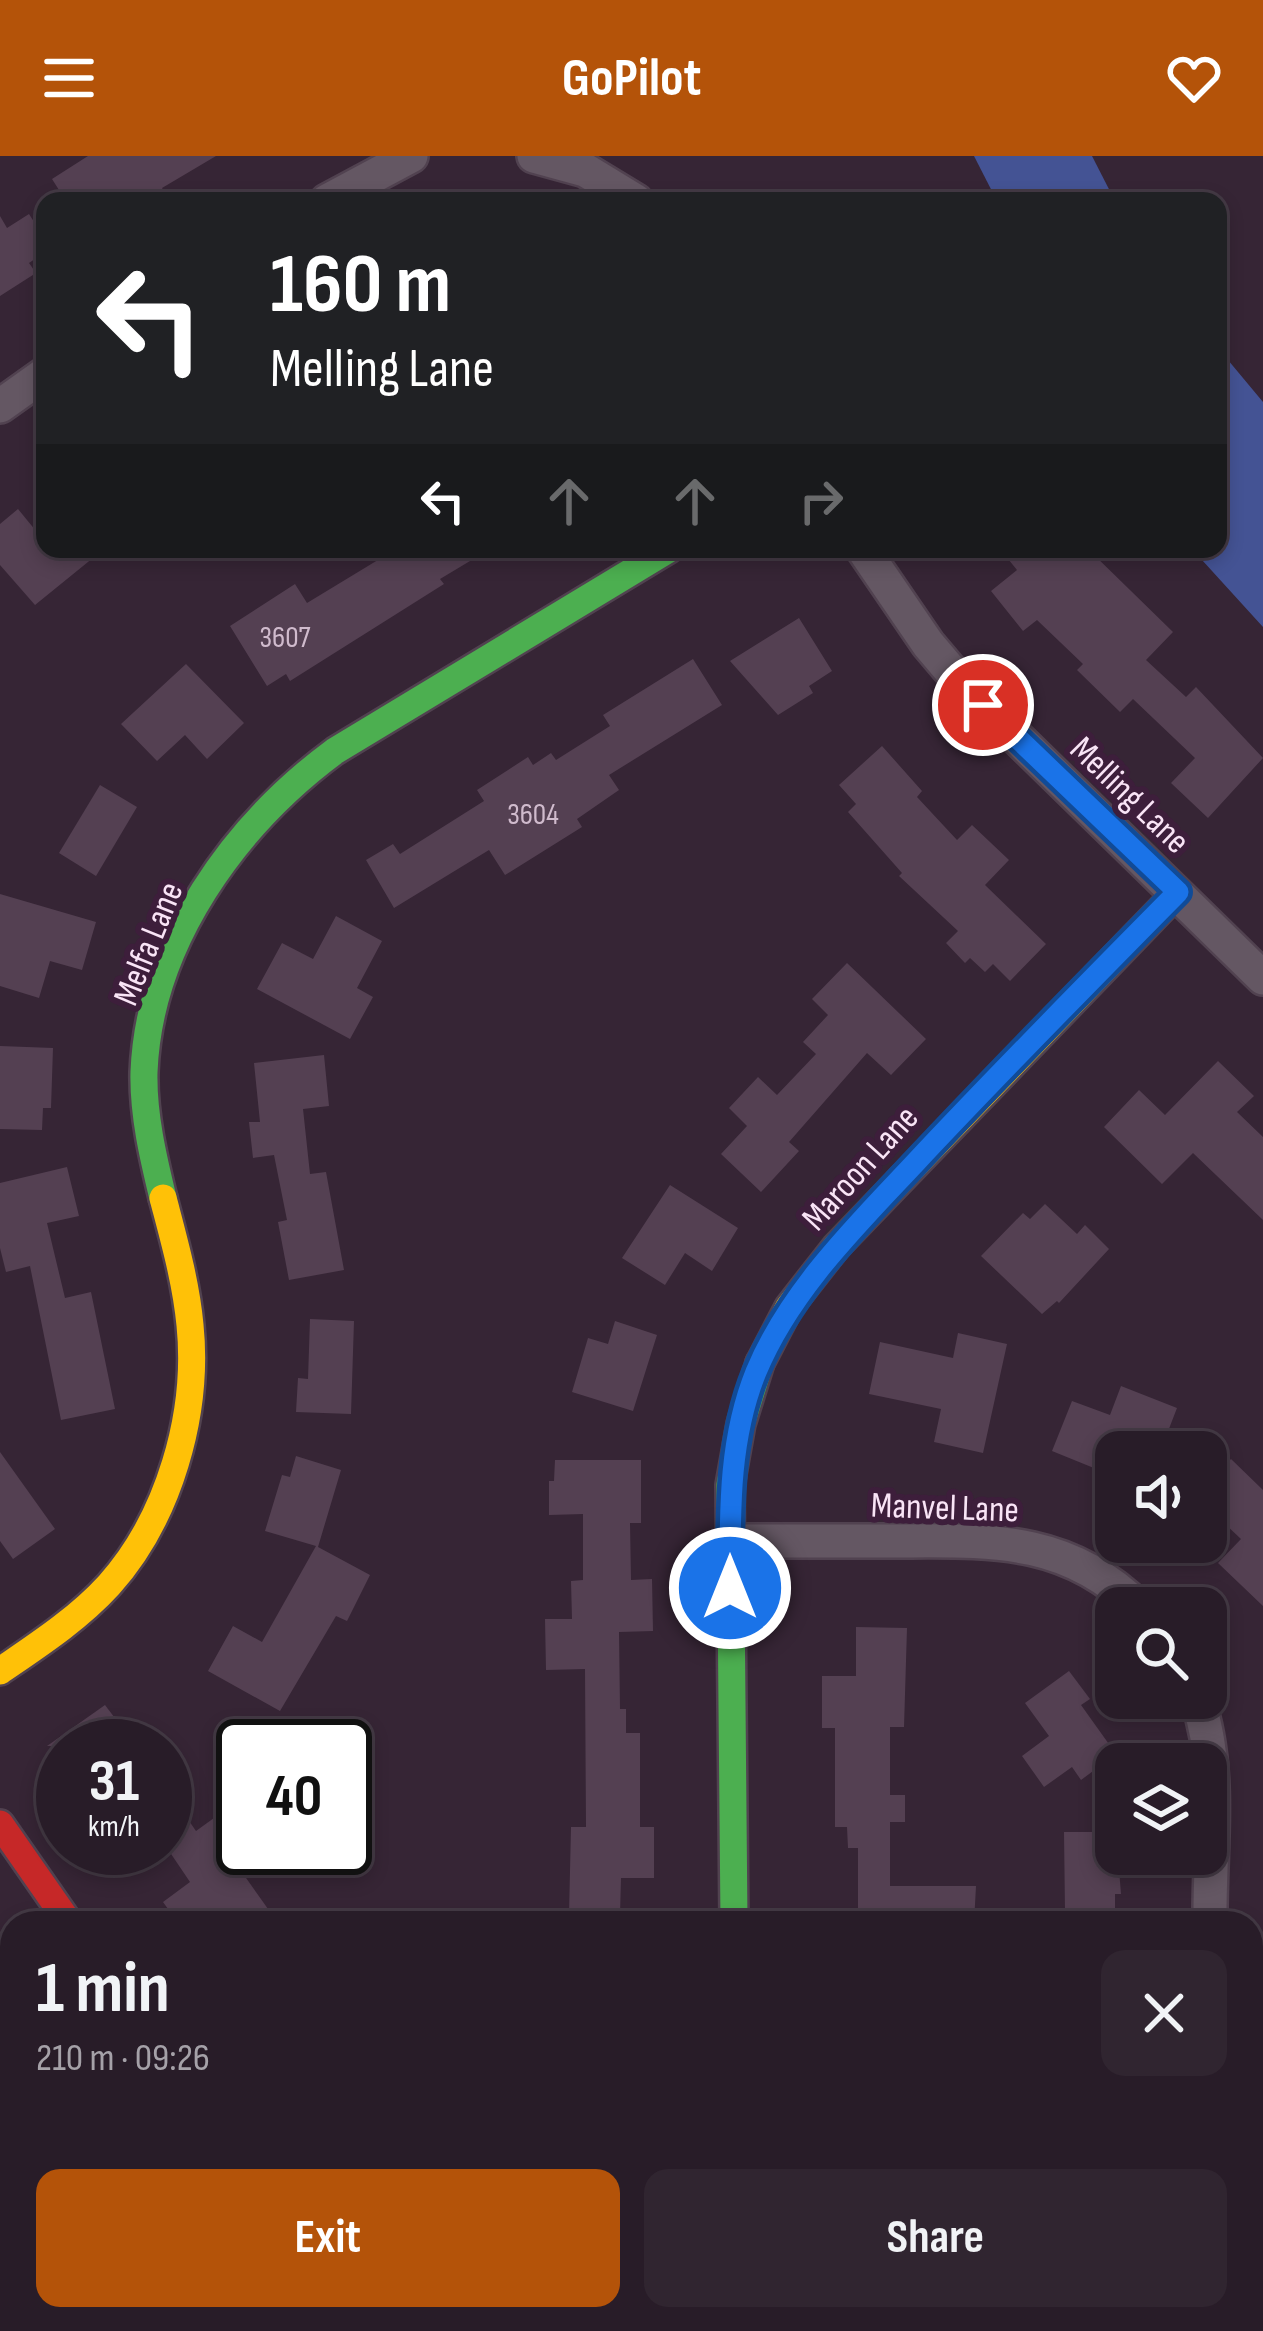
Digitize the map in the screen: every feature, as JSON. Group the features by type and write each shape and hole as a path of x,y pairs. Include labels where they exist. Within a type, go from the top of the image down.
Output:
{"street":[{"path":"344,192 411,156"},
{"path":"533,156 585,170 621,192"},
{"path":"0,406 36,380"},
{"name":"Melfa Lane","path":"0,1671 92,1603 121,1572 155,1516 170,1476 188,1384 188,1302 150,1147 144,1074 152,1016 186,923 209,883 245,832 280,794 346,742 654,558"},
{"name":"Melling Lane","path":"869,558 961,683 1263,978"},
{"name":"Maroon Lane","path":"734,1911 730,1485 740,1424 755,1374 778,1325 816,1273 1010,1060 1178,892"},
{"name":"Manvel Lane","path":"730,1541 996,1541 1068,1558 1115,1587"},
{"path":"1202,1719 1213,1811 1210,1911"},
{"path":"0,1824 61,1911"}],"shaded area":[{"path":"974,156 1092,156 1110,192 992,192"},
{"path":"1227,359 1263,402 1263,627 1200,558 1227,558"}],"building":[{"path":"88,156 216,156 162,188 164,192 60,192 52,179"},
{"path":"29,214 36,225 36,258 29,263 36,273 0,296 0,216 7,228"},
{"path":"18,509 36,531 36,558 93,558 35,605 0,565 0,524"},
{"path":"381,558 475,558 440,579 444,584 290,681 286,674 267,686 230,626 295,584 307,603"},
{"path":"1007,558 1097,558 1173,632 1146,660 1186,697 1196,687 1263,758 1208,818 1171,783 1195,758 1133,699 1120,712 1077,670 1083,664 1037,620 1023,631 991,591 1017,570"},
{"path":"799,618 832,671 809,686 813,693 778,715 730,661"},
{"path":"693,659 722,705 609,775 619,790 577,819 582,827 505,875 489,850 394,908 366,860 393,844 400,854 484,801 477,790 528,757 533,765 551,753 556,760 610,726 603,715"},
{"path":"186,664 244,723 207,759 185,735 157,761 121,724"},
{"path":"882,746 922,791 917,797 957,840 972,825 1009,860 985,885 1046,944 1010,981 993,964 985,972 970,958 965,963 946,943 958,931 899,876 902,873 848,812 856,804 839,785"},
{"path":"100,785 137,807 96,876 59,853"},
{"path":"0,894 96,922 82,970 50,961 39,998 0,986"},
{"path":"336,916 382,941 357,988 373,997 350,1039 257,989 282,943 313,959"},
{"path":"847,963 926,1039 891,1075 867,1053 789,1142 799,1151 761,1192 721,1154 747,1126 729,1108 758,1077 777,1095 816,1054 803,1042 828,1015 812,999"},
{"path":"0,1046 53,1048 51,1108 43,1108 42,1130 0,1129"},
{"path":"324,1055 329,1106 303,1109 310,1174 326,1172 344,1270 289,1280 278,1222 287,1220 274,1155 253,1158 249,1122 260,1122 254,1063"},
{"path":"1218,1061 1254,1096 1237,1112 1263,1137 1263,1220 1193,1153 1162,1184 1104,1127 1139,1090 1165,1115"},
{"path":"67,1167 79,1216 47,1223 65,1298 91,1292 115,1409 61,1420 30,1266 6,1272 0,1248 0,1183"},
{"path":"670,1185 738,1228 712,1271 685,1253 665,1285 622,1258"},
{"path":"1045,1204 1077,1234 1085,1225 1109,1249 1059,1303 1042,1314 981,1256 1023,1213 1030,1219"},
{"path":"310,1319 354,1321 351,1414 296,1412 298,1378 308,1379"},
{"path":"615,1321 657,1335 633,1411 572,1392 588,1338 608,1344"},
{"path":"958,1333 1007,1344 983,1453 934,1442 941,1409 869,1394 880,1342 953,1358"},
{"path":"1121,1386 1177,1408 1168,1431 1095,1431 1095,1468 1052,1451 1072,1401 1110,1415"},
{"path":"0,1452 55,1529 13,1559 0,1541"},
{"path":"296,1456 341,1470 318,1547 370,1575 347,1621 336,1616 280,1711 208,1671 233,1626 262,1642 316,1546 265,1531 282,1475 290,1477"},
{"path":"1231,1459 1263,1490 1263,1606 1218,1563 1227,1563 1227,1554 1241,1539 1227,1526 1227,1463"},
{"path":"555,1460 641,1460 641,1523 630,1523 631,1580 652,1579 653,1631 619,1632 620,1709 626,1709 626,1733 640,1733 640,1827 654,1827 654,1878 621,1878 620,1911 569,1911 571,1827 586,1827 585,1669 546,1670 545,1619 572,1619 571,1581 583,1580 583,1514 549,1515 549,1481 554,1481"},
{"path":"856,1627 907,1628 904,1727 890,1727 890,1795 905,1795 905,1822 890,1822 890,1886 976,1886 975,1911 858,1911 858,1848 848,1848 847,1827 835,1827 835,1728 822,1728 822,1676 856,1676"},
{"path":"1069,1671 1090,1699 1081,1705 1108,1743 1095,1743 1095,1770 1081,1780 1072,1767 1044,1787 1022,1756 1049,1736 1025,1703"},
{"path":"105,1705 116,1719 85,1719"},
{"path":"216,1817 216,1875 244,1875 269,1911 169,1911 163,1902 190,1882 185,1875 192,1875 192,1825 196,1831"},
{"path":"1064,1832 1095,1832 1095,1875 1119,1875 1121,1894 1115,1894 1115,1911 1065,1911"}],"traffic: fast":[{"path":"163,1198 145,1104 150,1024 180,933 232,851 264,814 335,751 654,558"},
{"path":"734,1911 730,1485 741,1424 760,1363"}],"traffic: slow":[{"path":"760,1363 789,1307 836,1247 1178,892"},
{"path":"0,1671 71,1620 109,1585 148,1529 175,1463 190,1394 192,1359 183,1277 163,1198"}],"traffic: jam":[{"path":"0,1824 61,1911"}],"route":[{"path":"730,1588 730,1485 740,1424 755,1374 778,1325 816,1273 1010,1060 1178,892 983,705"}]}
